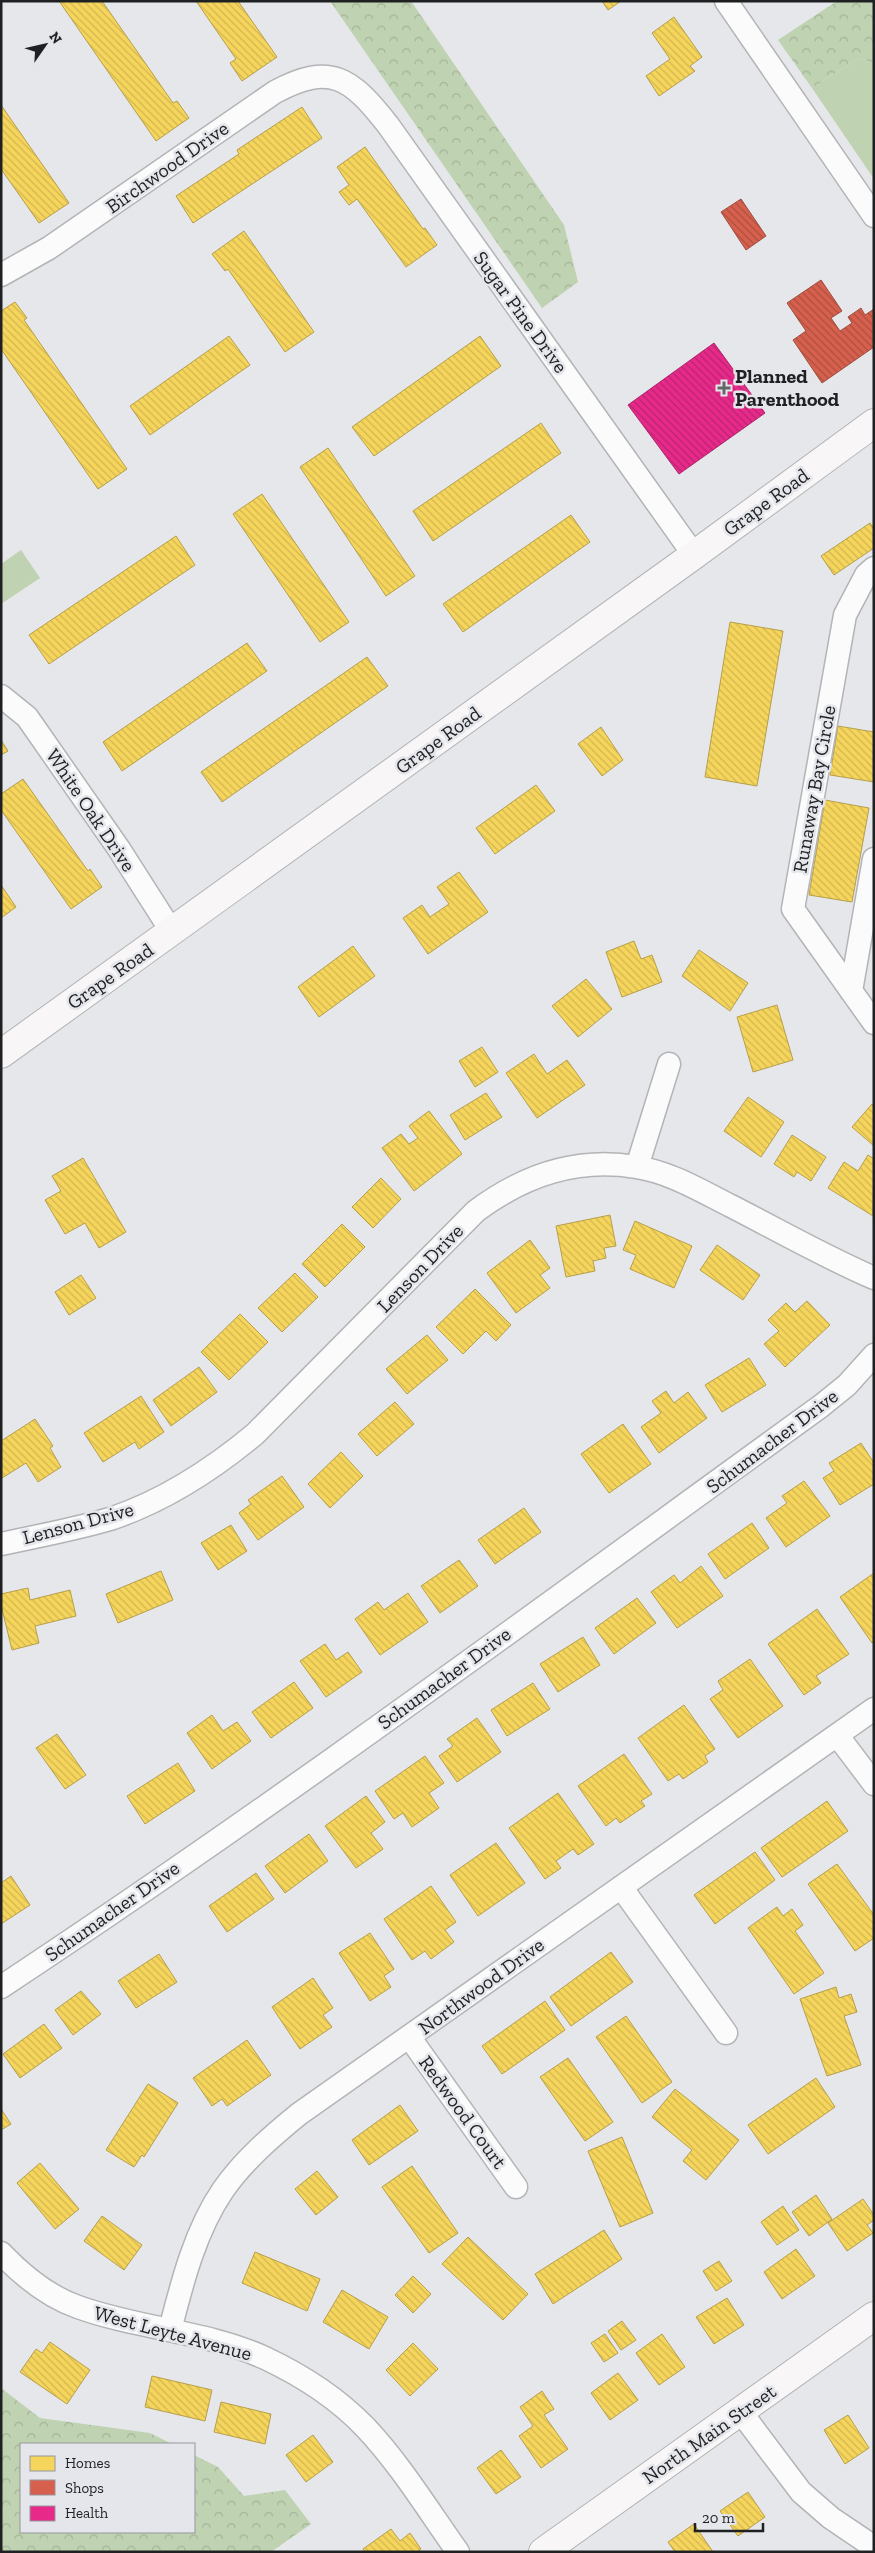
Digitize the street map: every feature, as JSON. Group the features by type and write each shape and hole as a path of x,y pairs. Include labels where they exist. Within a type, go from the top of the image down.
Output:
{"main road":[{"name":"Grape Road","path":"1,1054 694,555 874,423"},
{"name":"North Main Street","path":"543,2552 874,2316"}],"street":[{"path":"726,1 874,216"},
{"name":"Birchwood Drive","path":"1,275 49,248 274,92 297,80 320,76 338,78"},
{"name":"Sugar Pine Drive","path":"338,78 368,100 388,125 694,555"},
{"name":"Runaway Bay Circle","path":"871,576 845,615 794,909 874,1023"},
{"name":"White Oak Drive","path":"1,696 27,717 119,849 172,932"},
{"path":"851,991 874,859"},
{"path":"637,1167 669,1064"},
{"name":"Lenson Drive","path":"1,1544 113,1518 181,1486 231,1454 255,1434 444,1241 476,1211 502,1191 534,1176 565,1169 604,1164 637,1167 694,1187 874,1278"},
{"name":"Schumacher Drive","path":"1,1986 90,1928 416,1699 797,1424 846,1385 874,1355"},
{"name":"Northwood Drive","path":"170,2330 193,2253 206,2222 223,2191 243,2165 299,2114 410,2038 874,1709"},
{"path":"837,1735 874,1784"},
{"path":"621,1887 726,2033"},
{"name":"Redwood Court","path":"410,2038 516,2187"},
{"name":"West Leyte Avenue","path":"1,2253 48,2292 77,2307 199,2337 264,2358 333,2398 364,2426 394,2461 458,2552"},
{"path":"740,2411 802,2492 831,2518 874,2548"}],"green space":[{"path":"330,1 411,1 564,225 578,282 542,308"},
{"path":"837,1 874,1 874,63 859,58 812,88 778,40"},
{"path":"859,58 874,63 874,179 812,88"},
{"path":"21,550 40,578 1,604 1,564"},
{"path":"1,2388 40,2418 150,2433 170,2443 20,2443 20,2533 195,2533 195,2456 218,2467 244,2496 285,2490 311,2524 271,2552 1,2552"}],"building: Homes":[{"path":"59,1 102,1 173,103 177,101 189,118 156,141"},
{"path":"196,1 238,1 277,57 242,81 230,63 236,59"},
{"path":"602,1 621,1 608,10"},
{"path":"674,17 702,57 690,66 695,71 659,96 646,76 670,59 652,33"},
{"path":"1,105 69,203 39,223 1,169"},
{"path":"302,107 322,138 193,223 176,196 239,154 237,150"},
{"path":"365,147 423,229 425,228 437,245 406,267 357,199 349,205 339,192 349,185 337,167"},
{"path":"244,231 314,332 285,352 228,269 225,271 212,254"},
{"path":"15,302 27,318 24,320 127,469 98,489 1,349 1,311"},
{"path":"229,336 250,365 150,435 130,406"},
{"path":"480,336 501,366 374,456 352,427"},
{"path":"541,423 561,453 433,541 413,511"},
{"path":"328,448 415,576 386,596 300,467"},
{"path":"262,494 349,622 320,642 233,514"},
{"path":"571,515 590,542 463,632 443,604"},
{"path":"870,523 874,529 874,548 834,575 821,556"},
{"path":"176,536 195,565 49,664 29,635"},
{"path":"730,622 783,631 757,786 705,777"},
{"path":"247,643 267,671 122,771 103,742"},
{"path":"367,657 388,686 222,802 201,772"},
{"path":"838,726 874,732 874,782 830,775"},
{"path":"601,727 623,760 602,776 578,744"},
{"path":"1,740 8,751 1,755"},
{"path":"23,779 88,871 90,869 102,887 71,909 1,810 1,794"},
{"path":"536,785 555,811 495,854 476,828"},
{"path":"825,800 869,808 852,902 809,895"},
{"path":"459,872 488,912 428,954 403,918 422,905 430,917 449,904 437,887"},
{"path":"1,885 16,907 1,918"},
{"path":"634,941 641,959 652,955 662,982 622,997 606,952"},
{"path":"353,946 375,976 319,1017 298,987"},
{"path":"699,950 748,983 730,1011 682,976"},
{"path":"586,979 612,1009 578,1037 552,1006"},
{"path":"777,1005 793,1060 753,1072 737,1017"},
{"path":"482,1047 498,1072 475,1087 459,1061"},
{"path":"534,1054 547,1074 567,1060 585,1085 537,1118 506,1073"},
{"path":"486,1093 502,1117 465,1140 450,1115"},
{"path":"748,1097 784,1122 761,1157 724,1131"},
{"path":"872,1104 874,1106 874,1146 852,1127"},
{"path":"429,1111 462,1154 414,1191 382,1148 401,1134 409,1144 418,1138 409,1126"},
{"path":"792,1135 826,1157 811,1181 797,1172 794,1177 774,1164"},
{"path":"868,1155 874,1159 873,1216 828,1188 844,1162 858,1171"},
{"path":"83,1158 126,1232 99,1248 85,1223 65,1234 45,1200 61,1191 52,1176"},
{"path":"381,1178 401,1199 373,1228 352,1207"},
{"path":"610,1215 616,1246 604,1248 606,1258 593,1261 595,1271 566,1277 556,1226"},
{"path":"635,1221 692,1246 674,1288 630,1269 636,1255 623,1250"},
{"path":"342,1224 365,1247 325,1287 302,1264"},
{"path":"530,1240 550,1268 540,1275 550,1288 516,1313 487,1273"},
{"path":"717,1245 760,1275 743,1300 700,1270"},
{"path":"295,1273 318,1297 282,1332 258,1308"},
{"path":"81,1275 96,1298 69,1315 55,1292"},
{"path":"475,1289 511,1325 496,1341 486,1331 463,1354 436,1327"},
{"path":"807,1301 830,1325 785,1367 764,1344 779,1331 768,1320 786,1303 795,1312"},
{"path":"240,1314 268,1342 229,1380 201,1352"},
{"path":"427,1335 448,1360 407,1394 386,1369"},
{"path":"749,1358 766,1385 722,1412 705,1385"},
{"path":"199,1367 217,1392 171,1426 153,1400"},
{"path":"666,1391 674,1403 688,1392 707,1418 659,1453 641,1427 661,1413 652,1401"},
{"path":"141,1396 164,1432 139,1449 135,1442 103,1462 84,1433"},
{"path":"395,1402 414,1424 377,1456 358,1434"},
{"path":"35,1419 53,1446 50,1448 61,1467 38,1482 26,1463 2,1478 1,1441"},
{"path":"623,1424 651,1464 609,1493 581,1454"},
{"path":"861,1443 874,1463 874,1484 840,1505 823,1478 834,1471 829,1463"},
{"path":"341,1452 363,1476 330,1508 308,1484"},
{"path":"282,1476 304,1507 258,1540 239,1513 251,1504 248,1500"},
{"path":"804,1481 830,1516 786,1547 766,1518 787,1503 782,1496"},
{"path":"524,1508 541,1532 495,1564 478,1540"},
{"path":"752,1523 769,1548 725,1579 708,1554"},
{"path":"231,1525 247,1551 218,1570 201,1543"},
{"path":"459,1560 478,1586 440,1613 421,1586"},
{"path":"701,1566 723,1596 677,1628 651,1592 674,1575 680,1583"},
{"path":"161,1571 173,1600 118,1623 106,1594"},
{"path":"874,1573 874,1641 872,1643 840,1597"},
{"path":"28,1588 30,1600 70,1590 76,1616 35,1626 39,1643 12,1650 1,1605 1,1594"},
{"path":"408,1593 428,1622 380,1655 355,1619 378,1602 384,1610"},
{"path":"637,1598 656,1623 614,1654 595,1628"},
{"path":"817,1609 849,1654 816,1676 821,1683 804,1695 768,1644"},
{"path":"583,1637 600,1665 558,1692 540,1664"},
{"path":"325,1644 336,1660 348,1652 362,1672 326,1697 300,1661"},
{"path":"750,1659 783,1706 738,1738 710,1699 723,1690 718,1681"},
{"path":"294,1682 313,1708 271,1738 252,1712"},
{"path":"533,1683 550,1709 507,1736 491,1710"},
{"path":"684,1705 715,1749 705,1756 708,1762 683,1779 679,1774 668,1781 638,1738"},
{"path":"212,1715 223,1731 237,1722 251,1741 212,1769 187,1733"},
{"path":"477,1718 501,1752 457,1782 439,1756 453,1746 447,1739"},
{"path":"57,1734 86,1775 65,1789 36,1748"},
{"path":"624,1754 652,1794 641,1801 645,1806 620,1823 616,1818 606,1826 578,1786"},
{"path":"425,1756 444,1783 429,1793 439,1808 412,1827 403,1813 394,1819 375,1791"},
{"path":"178,1763 195,1791 145,1824 127,1796"},
{"path":"558,1793 594,1844 578,1855 573,1849 556,1861 561,1868 545,1879 509,1828"},
{"path":"366,1796 385,1822 371,1833 383,1849 356,1868 325,1826"},
{"path":"827,1801 848,1831 782,1877 761,1848"},
{"path":"309,1834 328,1861 285,1893 265,1866"},
{"path":"496,1843 525,1883 478,1916 450,1875"},
{"path":"755,1852 775,1880 715,1924 694,1895"},
{"path":"837,1864 874,1915 874,1938 855,1951 808,1884"},
{"path":"256,1873 274,1899 227,1932 209,1906"},
{"path":"11,1876 30,1905 1,1924 1,1883"},
{"path":"431,1886 456,1922 445,1930 454,1942 431,1959 425,1951 412,1960 384,1919"},
{"path":"777,1907 783,1916 792,1909 803,1925 795,1931 824,1973 794,1994 748,1928"},
{"path":"370,1933 394,1969 384,1976 391,1987 370,2001 339,1953"},
{"path":"611,1952 633,1982 571,2026 550,1997"},
{"path":"159,1954 177,1982 136,2008 118,1981"},
{"path":"313,1978 333,2008 323,2015 332,2027 300,2049 272,2007"},
{"path":"836,1987 839,1998 851,1994 857,2012 844,2016 861,2065 827,2076 800,1999"},
{"path":"81,1991 101,2014 73,2035 55,2010"},
{"path":"545,2001 565,2030 502,2074 482,2046"},
{"path":"626,2016 672,2082 642,2103 596,2037"},
{"path":"44,2024 62,2048 20,2078 3,2054"},
{"path":"247,2040 271,2075 227,2106 222,2099 212,2106 193,2078"},
{"path":"568,2058 613,2122 585,2141 540,2077"},
{"path":"816,2078 835,2107 768,2154 748,2125"},
{"path":"148,2084 178,2103 144,2157 142,2155 134,2167 106,2150"},
{"path":"675,2089 739,2140 706,2180 683,2161 692,2150 652,2117"},
{"path":"400,2105 418,2131 369,2165 352,2140"},
{"path":"1,2109 11,2124 1,2130"},
{"path":"622,2137 653,2213 620,2227 588,2151"},
{"path":"40,2163 79,2209 55,2229 17,2183"},
{"path":"412,2166 458,2233 429,2253 382,2187"},
{"path":"317,2171 338,2197 316,2215 295,2189"},
{"path":"816,2195 832,2219 809,2236 792,2212"},
{"path":"863,2199 874,2215 874,2220 867,2225 873,2233 847,2251 828,2223"},
{"path":"783,2206 799,2230 777,2245 761,2222"},
{"path":"102,2216 142,2245 124,2270 84,2241"},
{"path":"604,2230 622,2259 553,2304 535,2274"},
{"path":"468,2237 528,2294 503,2320 442,2264"},
{"path":"796,2249 815,2276 782,2299 764,2272"},
{"path":"255,2252 320,2279 307,2311 242,2283"},
{"path":"719,2261 732,2281 716,2291 703,2271"},
{"path":"413,2276 431,2294 413,2313 395,2295"},
{"path":"342,2290 388,2317 369,2349 323,2322"},
{"path":"727,2298 744,2325 714,2344 696,2317"},
{"path":"622,2321 636,2340 621,2350 608,2331"},
{"path":"605,2334 618,2353 604,2362 591,2343"},
{"path":"662,2334 685,2367 659,2385 636,2353"},
{"path":"50,2342 90,2370 67,2404 20,2372 36,2349 42,2353"},
{"path":"413,2343 438,2369 410,2396 386,2370"},
{"path":"618,2373 638,2400 610,2420 591,2393"},
{"path":"152,2376 212,2390 205,2421 145,2407"},
{"path":"542,2391 554,2409 544,2415 568,2449 541,2468 519,2436 533,2426 520,2407"},
{"path":"221,2402 271,2414 265,2444 214,2432"},
{"path":"848,2415 869,2448 845,2464 824,2430"},
{"path":"313,2435 333,2462 306,2482 286,2455"},
{"path":"501,2450 521,2477 496,2494 477,2468"},
{"path":"748,2492 765,2517 738,2536 720,2511"},
{"path":"694,2524 713,2552 675,2552 668,2542"},
{"path":"391,2529 400,2541 410,2533 421,2549 417,2552 365,2552 363,2549"}],"building: Shops":[{"path":"741,199 766,236 746,250 721,212"},
{"path":"821,280 842,311 831,318 840,331 852,323 848,317 861,308 865,315 874,309 874,347 822,383 793,340 806,331 787,303"}],"building: Health":[{"path":"714,343 765,413 679,474 628,405"}],"place":[{"name":"Planned Parenthood","path":"724,388"}]}
